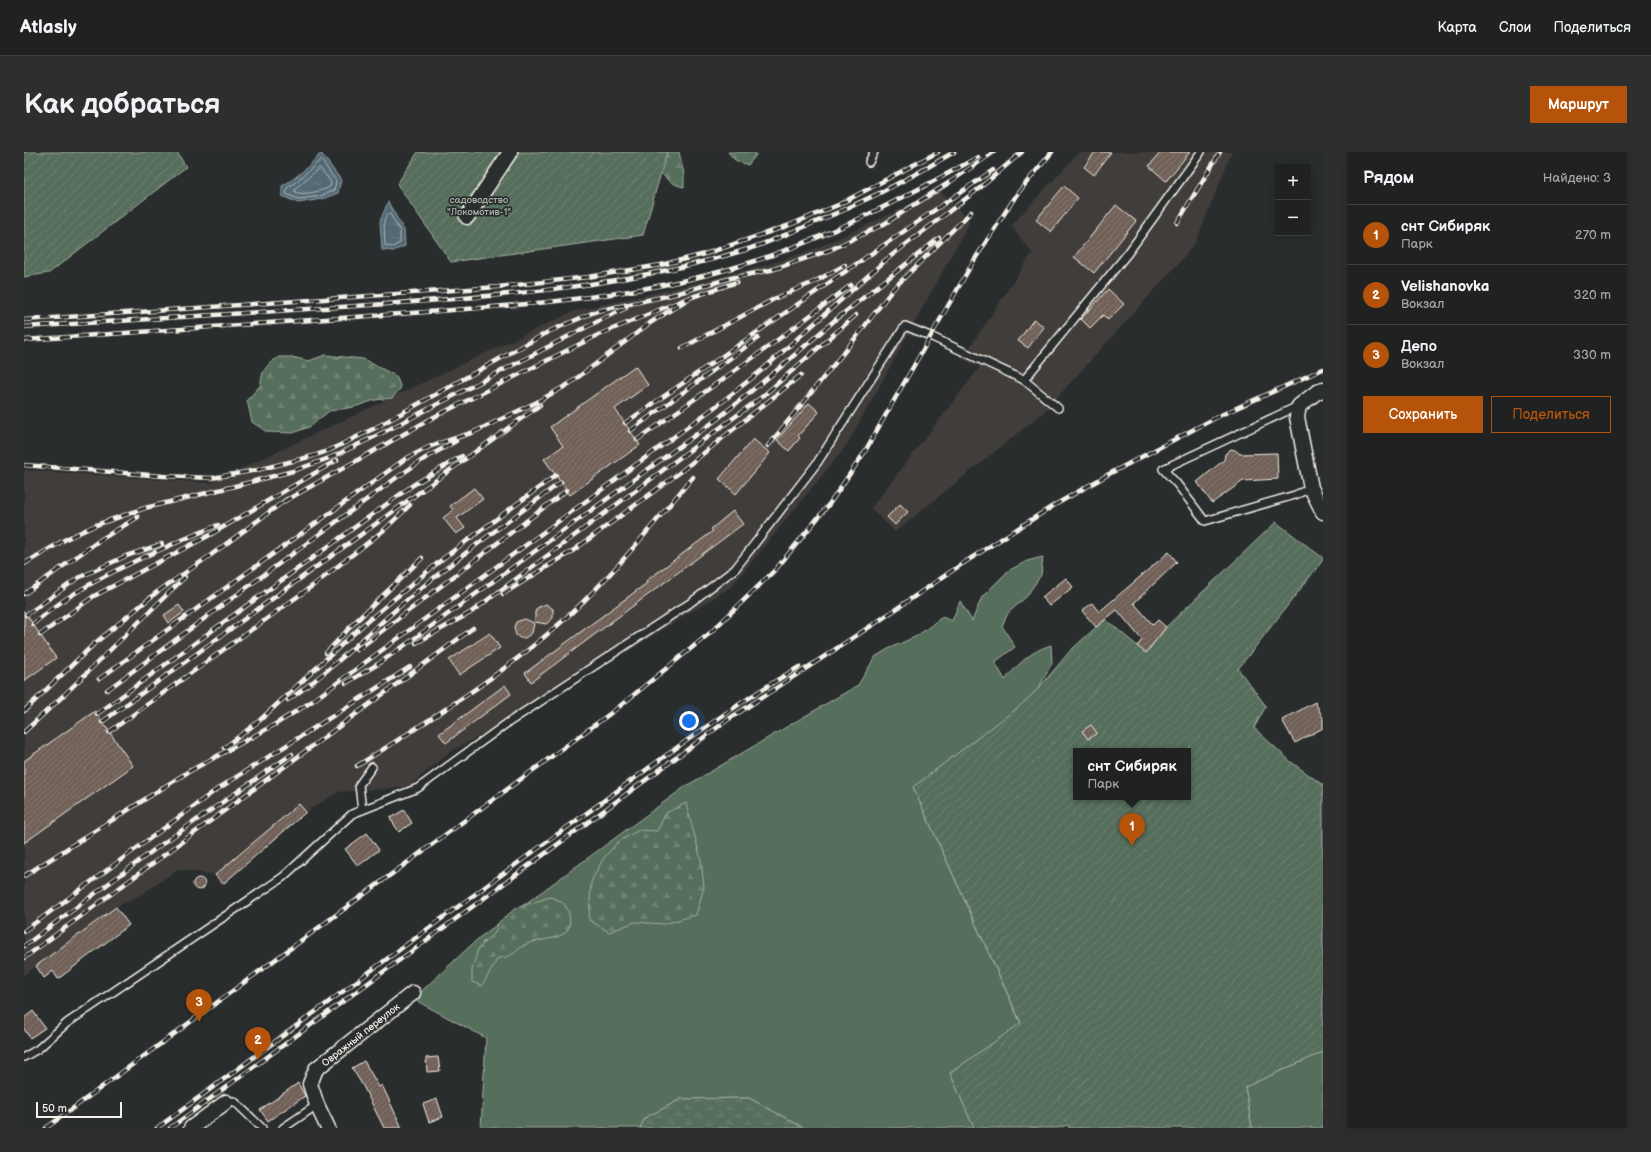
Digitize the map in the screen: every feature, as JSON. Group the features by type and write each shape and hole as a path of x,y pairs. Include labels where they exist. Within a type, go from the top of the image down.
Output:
{"street":[{"path":"467,216 510,152"},
{"path":"1323,390 1317,392 1299,406 1297,417 1311,488 1323,512"},
{"name":"Овражный переулок","path":"326,1126 316,1106 310,1084 316,1069 413,993"},
{"path":"192,1128 226,1102"}],"lane":[{"path":"869,162 874,152"},
{"path":"1024,380 1128,253 1201,152"},
{"path":"24,1057 38,1049 67,1023 283,877 352,814 418,788 506,724 690,603 735,569 817,463 905,326 1024,380 1058,408"},
{"path":"1299,406 1163,469 1177,484 1205,521 1295,495 1311,488"},
{"path":"362,810 359,786 372,767"},
{"path":"226,1102 234,1102 262,1128"},
{"path":"283,1128 316,1106"}],"shaded area":[{"path":"1079,152 1232,152 1196,242 1178,264 1043,413 895,532 871,508 980,367 962,359 1032,253 1011,226"},
{"path":"940,191 970,222 847,445 731,587 541,705 451,751 408,787 338,792 306,812 298,804 215,875 178,869 144,893 116,907 24,975 24,470 211,483 574,311 672,289 770,264 812,250"}],"green space":[{"path":"24,152 177,152 186,167 49,273 24,277"},
{"name":"садоводство \"Локомотив-1\"","path":"418,152 667,152 643,235 451,262 397,184"},
{"path":"651,152 679,152 684,174 684,187 671,182 663,175 659,170"},
{"path":"728,152 755,152 756,155 748,165 735,160"},
{"path":"325,355 363,359 396,376 401,388 392,398 375,400 354,407 329,411 311,426 293,433 267,432 252,422 247,400 260,386 263,372 270,363 279,357 292,357 309,361"},
{"path":"1276,522 1323,558 1323,560 1238,669 1266,706 1254,728 1291,762 1323,785 1323,1052 1245,1087 1252,1128 1069,1128 1068,1125 1058,1128 974,1128 950,1073 1021,1023 913,787 1020,706 1038,689 1070,651 1105,619 1146,653 1166,627"},
{"path":"1043,557 1041,575 1026,597 1008,613 1002,626 1015,647 995,662 1005,680 1031,654 1051,645 1052,663 1038,689 1020,706 1017,726 1031,741 1059,777 1083,824 1095,861 1109,892 1127,920 1144,935 1165,939 1183,936 1216,925 1231,932 1226,941 1175,955 1140,972 1122,966 1114,944 1089,904 1069,843 1051,811 1030,779 1000,722 913,787 1021,1024 950,1073 974,1128 804,1128 749,1098 681,1099 645,1118 640,1128 481,1128 486,1038 413,999 480,937 686,786 858,685 875,657 888,649 917,636 942,617 952,621 960,601 972,621 982,597 1008,571 1027,561"},
{"path":"686,803 701,860 704,887 696,915 664,924 635,922 609,932 589,920 591,882 603,859 618,842 639,830 657,831 666,813"},
{"path":"550,897 560,901 567,908 570,924 567,930 562,935 531,942 508,957 498,958 482,986 472,982 472,970 478,949 485,942 482,943 495,933 499,922 516,908"},
{"path":"1323,1052 1323,1128 1252,1128 1245,1087"},
{"path":"749,1098 804,1128 640,1128 645,1118 681,1099"}],"water":[{"path":"321,153 341,180 338,193 322,199 298,203 282,196 282,186 303,171"},
{"path":"388,202 404,230 405,246 393,251 382,250 380,221"}],"building":[{"path":"1095,152 1111,152 1094,175 1084,167"},
{"path":"1161,152 1190,152 1166,181 1149,166"},
{"path":"1064,186 1078,198 1051,232 1036,220"},
{"path":"1116,205 1136,221 1094,273 1074,257"},
{"path":"1108,289 1124,304 1108,320 1103,315 1090,328 1081,319"},
{"path":"1034,319 1044,327 1028,348 1018,341"},
{"path":"635,366 648,385 615,409 640,445 570,495 544,459 563,446 550,427"},
{"path":"809,403 819,412 798,436 800,438 789,451 777,440"},
{"path":"753,439 770,453 736,494 719,479"},
{"path":"1231,449 1240,454 1277,453 1278,479 1243,481 1212,503 1197,482 1224,460 1225,454"},
{"path":"474,488 483,499 457,518 465,528 456,534 443,518 453,510 450,506"},
{"path":"900,504 908,512 895,525 887,517"},
{"path":"733,511 743,524 531,682 525,673 647,583 646,581 713,531 711,529"},
{"path":"1169,552 1177,562 1134,603 1153,625 1158,620 1166,627 1146,653 1137,646 1142,640 1117,610 1096,627 1082,611 1092,603 1099,612"},
{"path":"1066,578 1073,587 1049,606 1042,597"},
{"path":"546,604 553,609 553,618 546,624 535,622 535,612 537,608"},
{"path":"179,605 184,612 169,623 164,615"},
{"path":"24,611 56,658 24,681"},
{"path":"525,619 534,623 532,633 525,638 520,638 516,635 514,627 516,622"},
{"path":"490,633 500,648 459,675 449,660"},
{"path":"505,685 511,694 446,743 439,734"},
{"path":"1315,702 1323,718 1323,728 1295,743 1282,720"},
{"path":"95,711 133,766 24,843 24,761"},
{"path":"1091,725 1097,733 1088,739 1082,731"},
{"path":"299,804 306,812 223,884 215,875"},
{"path":"404,810 412,823 399,832 390,818"},
{"path":"367,833 379,850 358,866 345,849"},
{"path":"197,878 201,878 205,884 201,890 197,890 193,886 193,882"},
{"path":"116,907 129,925 58,979 53,971 44,978 36,966"},
{"path":"33,1011 45,1028 30,1038 24,1029 24,1018"},
{"path":"438,1057 440,1071 427,1072 426,1058"},
{"path":"364,1061 379,1087 382,1085 402,1128 384,1128 363,1086 352,1068"},
{"path":"298,1083 305,1096 268,1121 260,1110"},
{"path":"437,1099 443,1117 429,1122 423,1104"}],"railway":[{"path":"24,320 498,287 588,277 661,265 705,254 787,226 838,205 938,152"},
{"path":"24,327 504,295 649,274 697,263 760,245 862,202 918,173 954,152"},
{"path":"24,465 163,476 212,478 257,470 313,456 330,450 373,429 550,331 597,311 671,295 731,278 771,270 830,250 884,224 994,152"},
{"path":"883,262 981,187 1022,152"},
{"path":"46,1128 615,710 710,633 776,569 830,503 864,453 973,262 1017,194 1052,152"},
{"path":"1177,223 1220,152"},
{"path":"24,340 506,306 627,292 707,275 743,265 813,240 880,209 978,157"},
{"path":"625,423 993,170"},
{"path":"768,446 893,289 971,212"},
{"path":"346,683 378,664 415,638 716,420 835,320 939,238"},
{"path":"188,772 274,725 311,702 723,401 762,370 887,259"},
{"path":"682,348 776,298 814,282 845,265"},
{"path":"283,502 434,417 598,335 683,300 737,282"},
{"path":"637,440 768,347 851,285"},
{"path":"99,679 405,459 431,446 474,432 537,402 569,384 650,323 691,297"},
{"path":"24,564 66,539 96,525 145,508 293,471 332,457 626,308"},
{"path":"416,643 470,613 763,396 856,315"},
{"path":"630,431 758,338"},
{"path":"170,1128 729,719 880,620 962,564 1053,506 1109,474 1221,415 1323,369"},
{"path":"503,594 574,550 679,473 801,375"},
{"path":"102,722 540,405"},
{"path":"107,690 396,478 424,459 456,441"},
{"path":"97,714 413,485 462,456"},
{"path":"40,635 94,596 208,536 337,460"},
{"path":"224,748 259,721 364,624 445,557 556,475"},
{"path":"357,766 431,719 504,669 570,615 607,577 693,477"},
{"path":"288,700 334,665 444,569 561,482"},
{"path":"357,650 567,490"},
{"path":"24,711 94,644 157,592 211,555 287,499"},
{"path":"109,732 315,584 384,530 410,505"},
{"path":"24,594 100,540 138,517"},
{"path":"33,624 67,598 103,577 141,558 218,525"},
{"path":"26,615 78,578 126,556 162,544"},
{"path":"326,653 353,624 422,558"},
{"path":"24,732 185,577"},
{"path":"24,958 473,628"},
{"path":"24,931 216,790 410,667"},
{"path":"157,1128 684,742 741,703 799,667"},
{"path":"24,946 162,844 292,754"},
{"path":"24,876 191,770"}],"place":[{"name":"снт Сибиряк","path":"1132,846"},
{"name":"Депо","path":"199,1022"},
{"name":"Velishanovka","path":"258,1060"}]}
